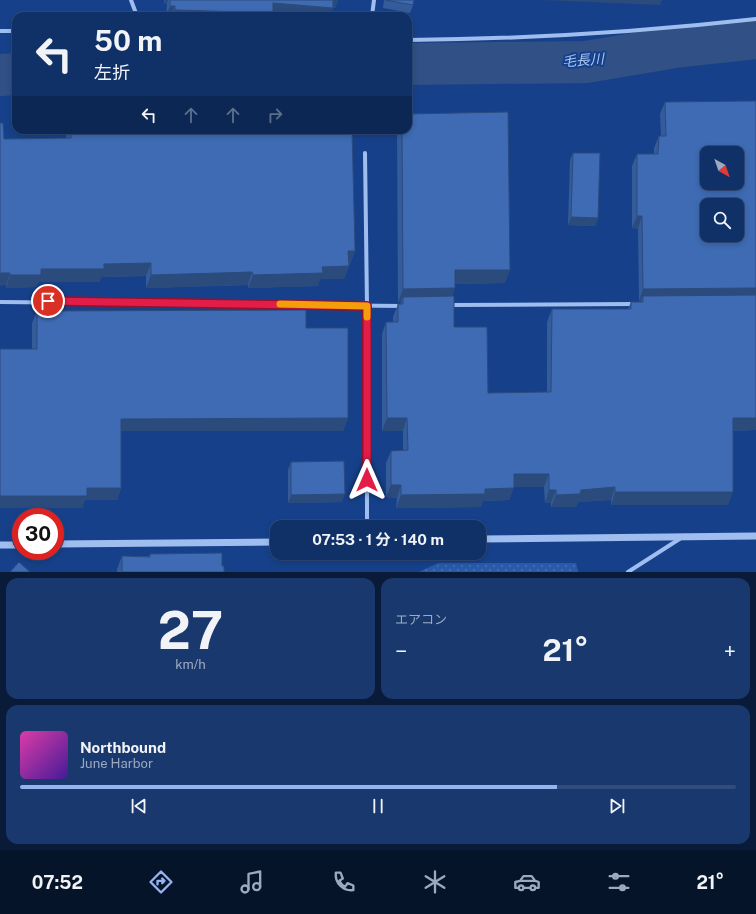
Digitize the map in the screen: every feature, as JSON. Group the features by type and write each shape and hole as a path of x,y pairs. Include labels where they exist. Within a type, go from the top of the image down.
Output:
{"street":[{"path":"131,0 136,12"},
{"path":"372,12 374,0"},
{"path":"412,40 487,39 709,24 756,18"},
{"path":"0,31 12,31"},
{"path":"365,153 367,520"},
{"path":"0,302 407,306"},
{"path":"447,305 637,304"},
{"path":"628,572 684,536"},
{"path":"486,539 756,536"},
{"path":"64,544 270,542"},
{"path":"0,545 12,545"}],"shaded area":[{"path":"438,563 576,563 578,572 419,572"}],"building":[{"path":"170,0 333,0 333,8 273,3 273,12 175,10 175,6 170,6"},
{"path":"385,0 414,0 413,5"},
{"path":"756,101 756,288 643,289 642,216 637,216 637,154 658,154 659,136 666,136 665,102"},
{"path":"508,112 510,270 455,270 455,288 403,289 402,134 412,134 412,114"},
{"path":"0,123 3,123 4,139 71,138 71,134 352,134 355,251 348,251 349,266 322,267 323,273 253,275 252,272 151,275 151,263 104,264 104,269 41,269 41,275 10,275 10,273 0,273"},
{"path":"573,153 600,153 598,218 571,217"},
{"path":"756,295 756,418 733,418 733,492 615,492 615,487 581,490 580,494 556,495 556,490 549,490 549,474 514,474 514,488 485,489 485,494 401,495 401,485 391,485 391,451 408,450 407,418 387,418 386,322 398,322 398,304 403,304 403,297 454,296 454,327 487,327 488,393 551,392 552,309 631,309 631,302 643,302 643,296"},
{"path":"306,310 306,328 348,328 348,418 121,419 121,488 87,488 87,496 0,496 0,349 37,349 37,311"},
{"path":"344,461 345,494 291,495 291,462"},
{"path":"222,553 222,566 224,566 224,572 122,572 122,556 150,557 150,554"},
{"path":"19,562 30,572 10,572"}],"waterway":[{"name":"毛長川","path":"412,64 586,62 675,47 756,38"},
{"name":"毛長川","path":"0,75 12,74"}],"slow traffic":[{"path":"280,304 367,306 367,317"}],"route":[{"path":"48,301 367,306 367,480"}]}
